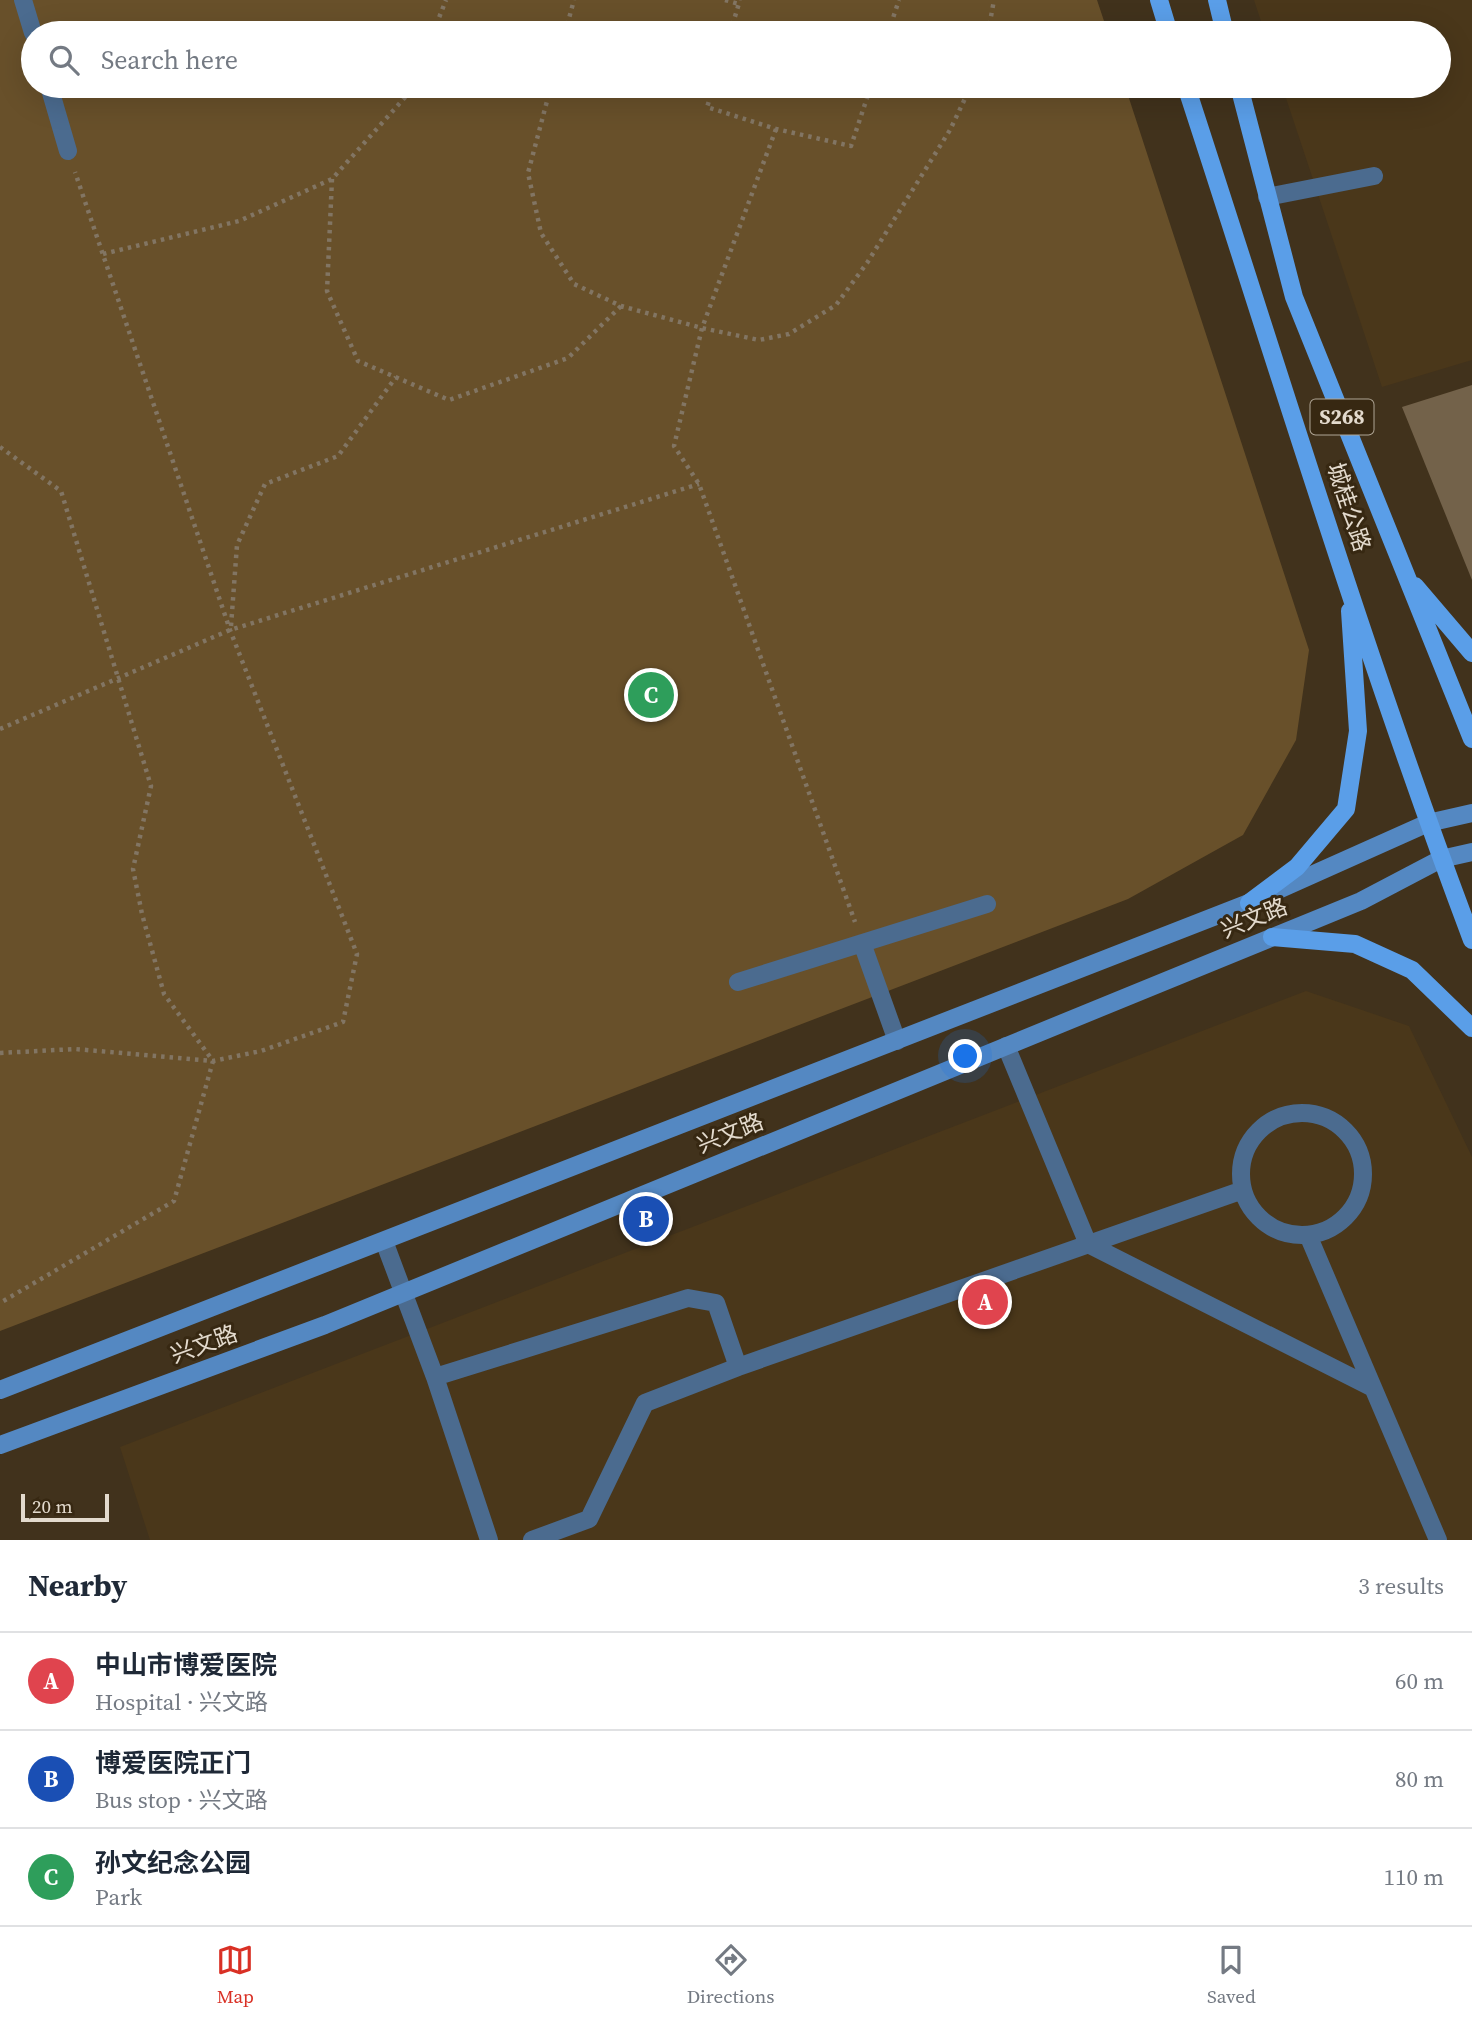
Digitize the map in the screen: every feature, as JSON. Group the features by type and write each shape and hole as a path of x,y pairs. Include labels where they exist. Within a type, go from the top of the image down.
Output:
{"main road":[{"path":"1159,0 1165,21"},
{"path":"1217,0 1222,21"},
{"name":"城桂公路","path":"1190,98 1428,823 1472,940"},
{"name":"城桂公路","path":"1242,98 1294,296 1472,739"},
{"path":"1404,573 1472,653"},
{"path":"1249,904 1297,867 1346,809 1358,731 1349,587"},
{"name":"兴文路","path":"0,1390 1249,904 1428,823 1472,813"},
{"name":"兴文路","path":"0,1445 325,1325 1361,901 1441,859 1472,852"},
{"path":"1272,937 1355,944 1378,954 1412,970 1472,1028"}],"street":[{"path":"23,0 29,21"},
{"path":"53,98 68,151"},
{"path":"1267,197 1374,176"},
{"path":"738,982 987,904"},
{"path":"862,943 897,1041"},
{"path":"1006,1046 1088,1244 1373,1388"},
{"path":"1309,1113 1328,1118 1344,1129 1356,1144 1362,1162 1363,1181 1358,1199 1345,1217 1328,1229 1308,1235 1287,1233 1267,1224 1252,1209 1243,1190 1241,1169 1246,1149 1257,1133 1272,1121 1290,1114 1309,1113"},
{"path":"532,1540 589,1519 645,1403 738,1367 1243,1190"},
{"path":"1308,1235 1438,1540"},
{"path":"384,1241 435,1377 489,1540"},
{"path":"435,1377 688,1298 716,1303 738,1367"}],"path":[{"path":"438,21 446,0"},
{"path":"568,21 573,0"},
{"path":"725,0 739,2 733,21"},
{"path":"892,21 899,0"},
{"path":"990,21 994,0"},
{"path":"103,254 239,221 332,179 404,98"},
{"path":"548,98 528,173 541,233 574,284 621,306 759,340 789,334 835,305 867,263 950,130 965,98"},
{"path":"710,98 707,107 776,129 851,146 867,98"},
{"path":"776,129 702,328 674,446 699,484 862,943"},
{"path":"0,1053 75,1049 213,1061 261,1051 343,1022 357,954 230,630 68,151"},
{"path":"332,179 327,291 358,361 449,400 568,358 621,306"},
{"path":"230,630 237,545 265,484 338,456 397,377"},
{"path":"0,447 61,491 151,786 133,869 142,914 164,994 213,1061"},
{"path":"0,729 230,630 699,484"},
{"path":"0,1303 174,1201 213,1061"}],"shaded area":[{"path":"0,0 1097,0 1104,21 21,21 21,98 1129,98 1309,650 1296,740 1243,835 1128,899 0,1331"},
{"path":"1254,0 1472,0 1472,360 1382,387 1286,98 1451,98 1451,21 1261,21"},
{"path":"1306,991 1409,1026 1472,1157 1472,1540 150,1540 120,1447"}],"building":[{"path":"1472,385 1472,580 1402,407"}],"place":[{"name":"孙文纪念公园","path":"651,695"},
{"name":"博爱医院正门","path":"646,1219"},
{"name":"中山市博爱医院","path":"985,1302"}]}
